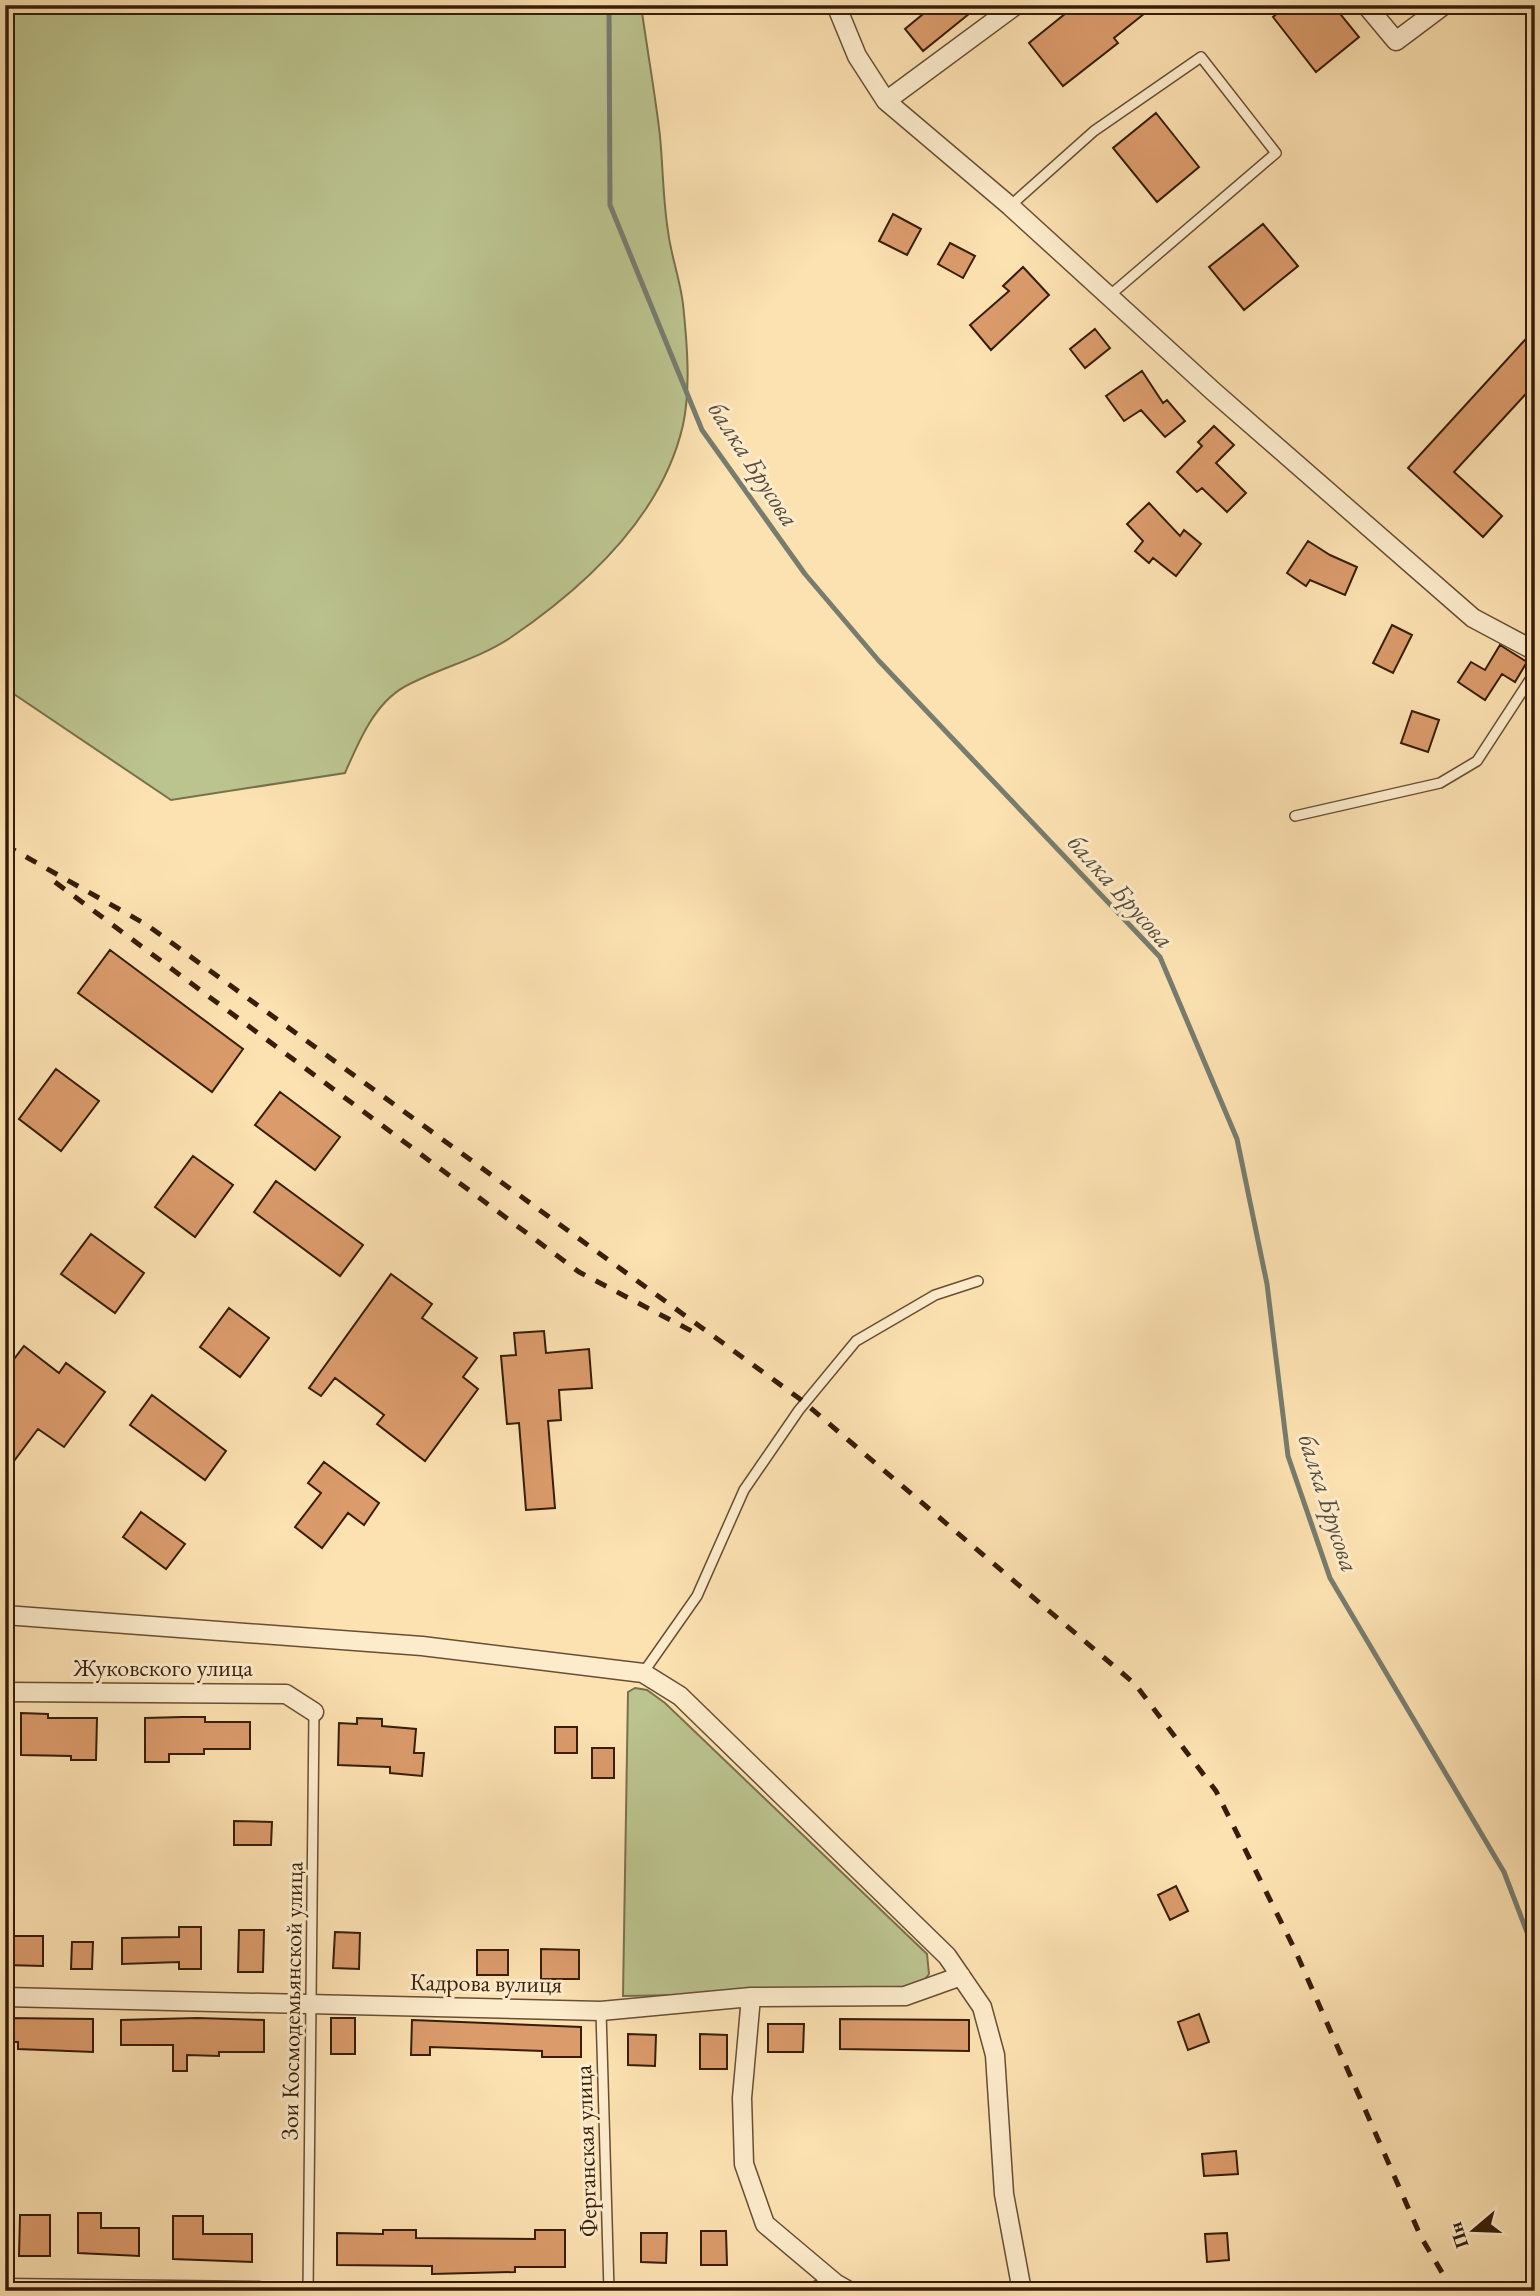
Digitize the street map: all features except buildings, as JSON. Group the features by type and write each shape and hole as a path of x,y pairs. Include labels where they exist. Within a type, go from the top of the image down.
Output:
{"street":[{"path":"836,5 857,56 886,101 1010,206 1473,618 1535,651"},
{"path":"886,101 1016,5"},
{"path":"1366,5 1396,41 1444,5"},
{"path":"5,1615 422,1646 643,1673 680,1696 947,1956 982,2007 995,2055 1004,2194 1022,2291"},
{"name":"Жуковского улица","path":"5,1692 286,1693 314,1712"},
{"name":"Кадрова вулиця","path":"5,1997 601,2011 751,1997 905,1996 961,1976"},
{"path":"751,1997 742,2098 744,2164 765,2224 842,2287"},
{"path":"816,2291 842,2287"},
{"path":"5,2288 259,2291"}],"lane":[{"path":"1010,206 1094,131 1201,57 1276,153 1109,296"},
{"path":"1295,816 1440,783 1477,761 1535,672"},
{"path":"643,1673 697,1595 744,1490 799,1410 856,1341 935,1295 978,1281"},
{"name":"Зои Космодемьянской улица","path":"308,2291 314,1712"},
{"name":"Ферганская улица","path":"601,2011 609,2291"}],"green space":[{"path":"5,5 641,5 660,136 666,219 682,295 686,334 688,380 685,411 673,458 658,490 639,519 617,547 592,572 566,596 510,638 417,680 393,694 368,725 345,773 171,800 5,688"},
{"path":"635,1688 647,1690 665,1703 927,1954 929,1974 922,1983 900,1991 623,1996 628,1692"}],"waterway":[{"name":"балка Брусова","path":"609,5 610,205 702,430 805,574 879,661 1160,957 1237,1139 1267,1284 1288,1456 1330,1578 1504,1872 1535,1953"}],"railway":[{"path":"5,845 147,925 800,1399 1135,1684 1216,1791 1295,1950 1421,2237 1453,2291"},
{"path":"55,882 579,1272 701,1336"}]}
